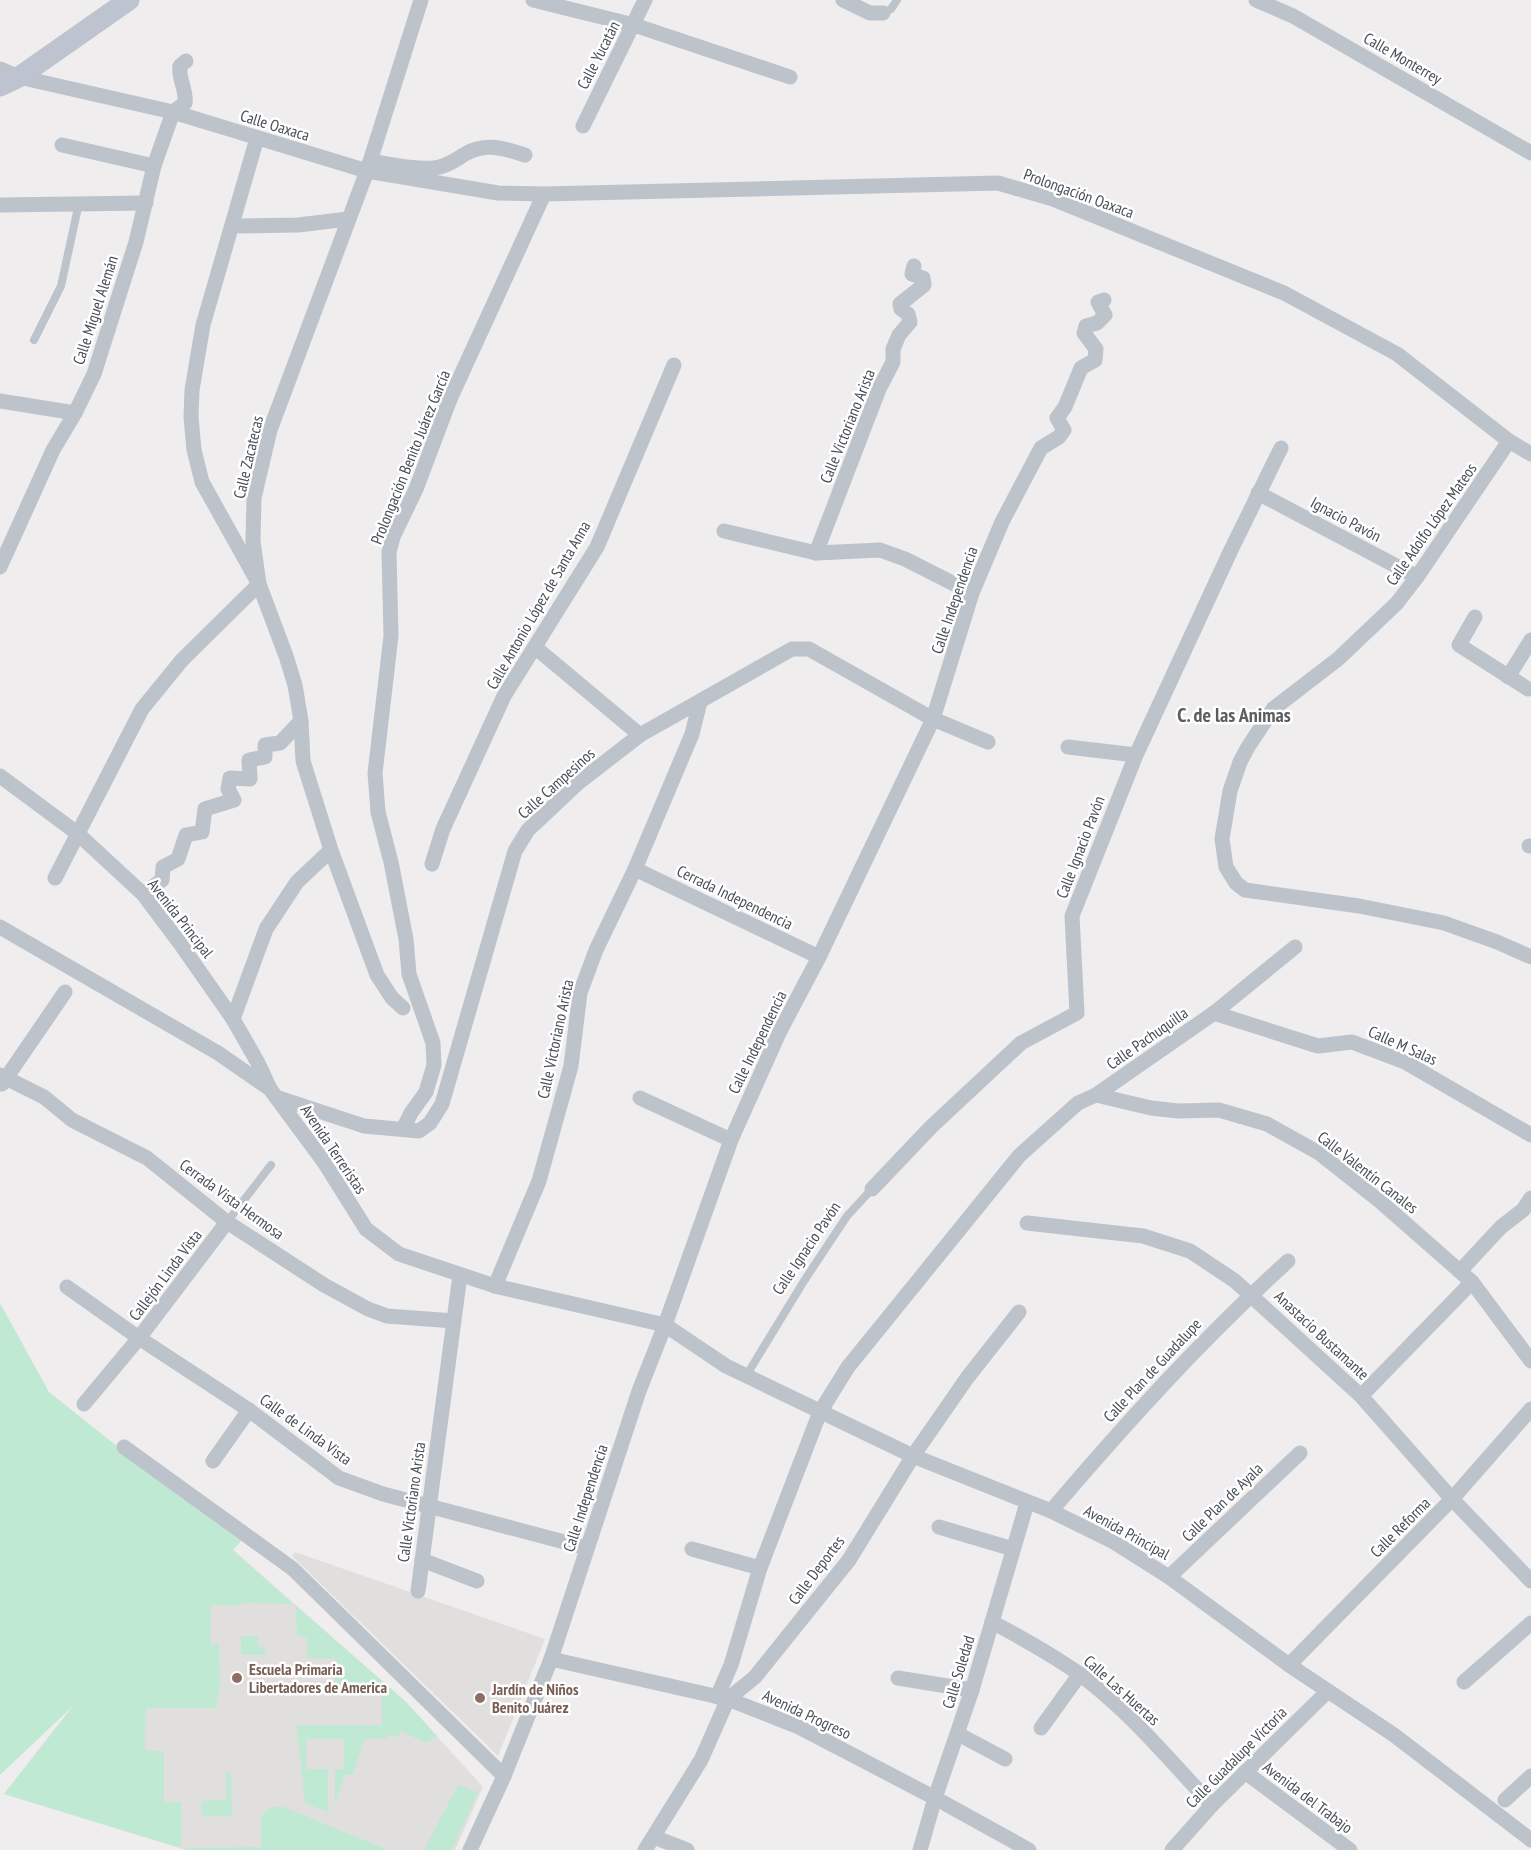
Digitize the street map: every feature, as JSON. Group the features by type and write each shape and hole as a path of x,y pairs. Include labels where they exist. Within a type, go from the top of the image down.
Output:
{"main road":[{"path":"6,77 129,0"}],"street":[{"name":"Calle Zacatecas","path":"259,584 253,541 254,498 270,430 368,166 421,0"},
{"path":"533,0 634,25 790,77"},
{"name":"Calle Yucatán","path":"582,126 645,0"},
{"path":"843,0 870,13 883,13"},
{"name":"Calle Monterrey","path":"1256,0 1293,16 1531,153"},
{"name":"Calle Miguel Alemán","path":"0,567 53,450 94,375 125,279 154,166 173,112 185,103 186,95 179,73 180,66 186,61"},
{"name":"Calle Oaxaca","path":"6,77 173,112 257,138 368,166 498,193 544,194"},
{"path":"257,138 203,325 194,373 191,417 194,450 202,482 259,584 286,656 295,685 301,721 303,761 331,850 377,975 392,998 403,1008"},
{"path":"62,145 154,166"},
{"path":"368,166 434,168 484,147 498,147 525,155"},
{"name":"Prolongación Oaxaca","path":"544,194 998,183 1053,199 1284,292 1397,354 1509,441"},
{"name":"Prolongación Benito Juárez García","path":"403,1129 426,1092 434,1065 433,1043 409,974 406,939 378,812 375,772 391,636 389,552 393,537 416,489 450,399 544,194"},
{"path":"0,206 146,203"},
{"path":"232,226 298,225 348,219"},
{"name":"Calle Victoriano Arista","path":"816,553 879,389 893,362 893,349 899,335 910,322 908,314 901,309 900,304 924,285 923,278 912,274 914,266"},
{"name":"Calle Independencia","path":"470,1850 504,1776 551,1659 639,1390 665,1325 731,1140 778,1033 819,957 933,719 972,593 1002,522 1041,448 1059,437 1064,430 1058,418 1081,368 1095,360 1096,349 1084,333 1086,326 1097,323 1105,315 1098,302 1104,300"},
{"name":"Calle Antonio López de Santa Anna","path":"432,864 443,830 504,696 597,547 674,365"},
{"path":"0,401 75,413"},
{"path":"1509,441 1531,454"},
{"name":"Calle Adolfo López Mateos","path":"1509,441 1417,578 1397,603 1338,659 1273,709 1258,729 1240,762 1230,791 1222,839 1226,867 1236,883 1245,890 1359,906 1444,923 1531,957"},
{"name":"Calle Ignacio Pavón","path":"872,1189 931,1127 1021,1043 1077,1013 1072,916 1136,755 1281,448"},
{"name":"Ignacio Pavón","path":"1258,493 1417,578"},
{"path":"724,531 816,553 880,550 905,559 972,593"},
{"path":"55,878 142,709 182,660 259,584"},
{"path":"1475,617 1459,645 1528,689"},
{"path":"1508,677 1531,640"},
{"path":"536,648 640,735"},
{"name":"Calle Campesinos","path":"273,1093 364,1126 419,1131 430,1122 442,1104 515,851 528,830 570,790 640,735 792,649 809,649 933,719 988,742"},
{"name":"Calle Victoriano Arista","path":"495,1286 538,1181 571,1066 580,993 596,950 635,868 693,734 700,702"},
{"path":"142,894 162,880 164,867 178,859 186,835 202,832 205,809 234,800 228,789 230,778 250,779 249,760 266,757 265,745 280,743 301,721"},
{"path":"1068,747 1136,755"},
{"name":"Avenida Principal","path":"0,776 77,833 142,894 233,1019 273,1093"},
{"path":"233,1019 266,929 297,882 331,850"},
{"name":"Cerrada Independencia","path":"635,868 819,957"},
{"name":"Avenida Terreristas","path":"0,927 218,1053 273,1093 324,1162 366,1229 399,1254 495,1286 665,1325"},
{"name":"Calle Pachuquilla","path":"820,1412 848,1367 1019,1156 1078,1103 1096,1095 1214,1013 1295,946"},
{"path":"2,1079 65,992"},
{"name":"Calle M Salas","path":"1214,1013 1318,1046 1352,1042 1405,1062 1531,1135"},
{"name":"Cerrada Vista Hermosa","path":"2,1079 44,1097 72,1120 147,1158 227,1222 324,1285 368,1309 387,1316 454,1321"},
{"name":"Calle Valentín Canales","path":"1096,1095 1151,1108 1178,1111 1219,1110 1267,1124 1319,1153 1472,1282 1531,1361"},
{"path":"640,1098 731,1140"},
{"path":"1460,1271 1501,1227 1523,1210 1531,1198"},
{"name":"Callejón Linda Vista","path":"84,1404 139,1338 227,1222"},
{"name":"Anastacio Bustamante","path":"1027,1223 1143,1236 1190,1251 1235,1281 1361,1396 1452,1499 1531,1581"},
{"name":"Calle Plan de Guadalupe","path":"1051,1512 1151,1395 1251,1294 1288,1261"},
{"name":"Calle Victoriano Arista","path":"418,1591 460,1275"},
{"path":"1361,1396 1472,1282"},
{"name":"Calle de Linda Vista","path":"67,1287 139,1338 249,1410 339,1478 383,1494 587,1548"},
{"name":"Calle Deportes","path":"650,1844 701,1760 723,1698 755,1677 849,1560 913,1456 967,1378 1019,1312"},
{"name":"Avenida Principal","path":"665,1325 726,1366 820,1412 913,1456 1051,1512 1112,1541 1169,1577 1289,1665 1394,1735 1531,1839"},
{"name":"Calle Reforma","path":"1289,1665 1452,1499 1531,1409"},
{"path":"213,1461 249,1410"},
{"path":"723,1698 760,1568 820,1412"},
{"path":"124,1447 293,1569 504,1776"},
{"name":"Calle Plan de Ayala","path":"1169,1577 1300,1453"},
{"name":"Calle Soledad","path":"920,1850 935,1798 972,1690 1027,1503"},
{"path":"939,1527 1013,1549"},
{"path":"692,1549 760,1568"},
{"path":"422,1560 477,1581"},
{"name":"Calle Las Huertas","path":"992,1622 1041,1648 1080,1674 1126,1714 1212,1805"},
{"path":"1464,1682 1531,1623"},
{"name":"Avenida Progreso","path":"551,1659 723,1698 799,1727 1029,1850"},
{"path":"1041,1728 1080,1674"},
{"path":"898,1678 972,1690"},
{"name":"Calle Guadalupe Victoria","path":"1172,1850 1212,1805 1328,1691"},
{"path":"958,1734 1005,1759"},
{"name":"Avenida del Trabajo","path":"1245,1772 1350,1850"},
{"path":"1505,1800 1531,1776"},
{"path":"650,1844 687,1850"}],"lane":[{"path":"883,13 891,9 897,0"},
{"path":"33,340 62,286 79,203"},
{"name":"Callejón Linda Vista","path":"227,1222 271,1165"},
{"name":"Calle Ignacio Pavón","path":"746,1376 847,1216 872,1189"}],"shaded area":[{"name":"Escuela Primaria Libertadores de America","path":"215,1534 405,1701 483,1787 455,1850 186,1850 4,1794 112,1655"},
{"name":"Jardín de Niños Benito Juárez","path":"295,1552 545,1639 498,1756 292,1556"}],"green space":[{"path":"0,1303 49,1392 167,1486 241,1541 233,1550 293,1604 211,1605 210,1643 219,1643 220,1683 216,1708 146,1708 145,1751 164,1751 164,1802 181,1802 181,1848 4,1794 75,1704 0,1775"},
{"path":"296,1606 405,1701 437,1736 426,1743 401,1731 398,1738 390,1734 387,1738 364,1739 353,1775 345,1775 335,1804 335,1769 344,1769 344,1739 306,1739 306,1769 328,1769 328,1812 305,1803 296,1725 382,1725 382,1692 305,1691 305,1687 335,1687 335,1659 307,1658 307,1637 297,1636"},
{"path":"241,1636 258,1636 258,1647 265,1647 265,1655 241,1655"},
{"path":"226,1772 231,1772 232,1816 202,1817 201,1801 226,1800"},
{"path":"458,1785 478,1792 452,1850 424,1850"},
{"path":"270,1807 284,1807 388,1850 188,1850 182,1848 261,1847 261,1817"}],"place":[{"name":"Escuela Primaria Libertadores de America","path":"237,1678"},
{"name":"Jardín de Niños Benito Juárez","path":"480,1698"}],"district":[{"name":"C. de las Animas","path":"1234,715"}]}
